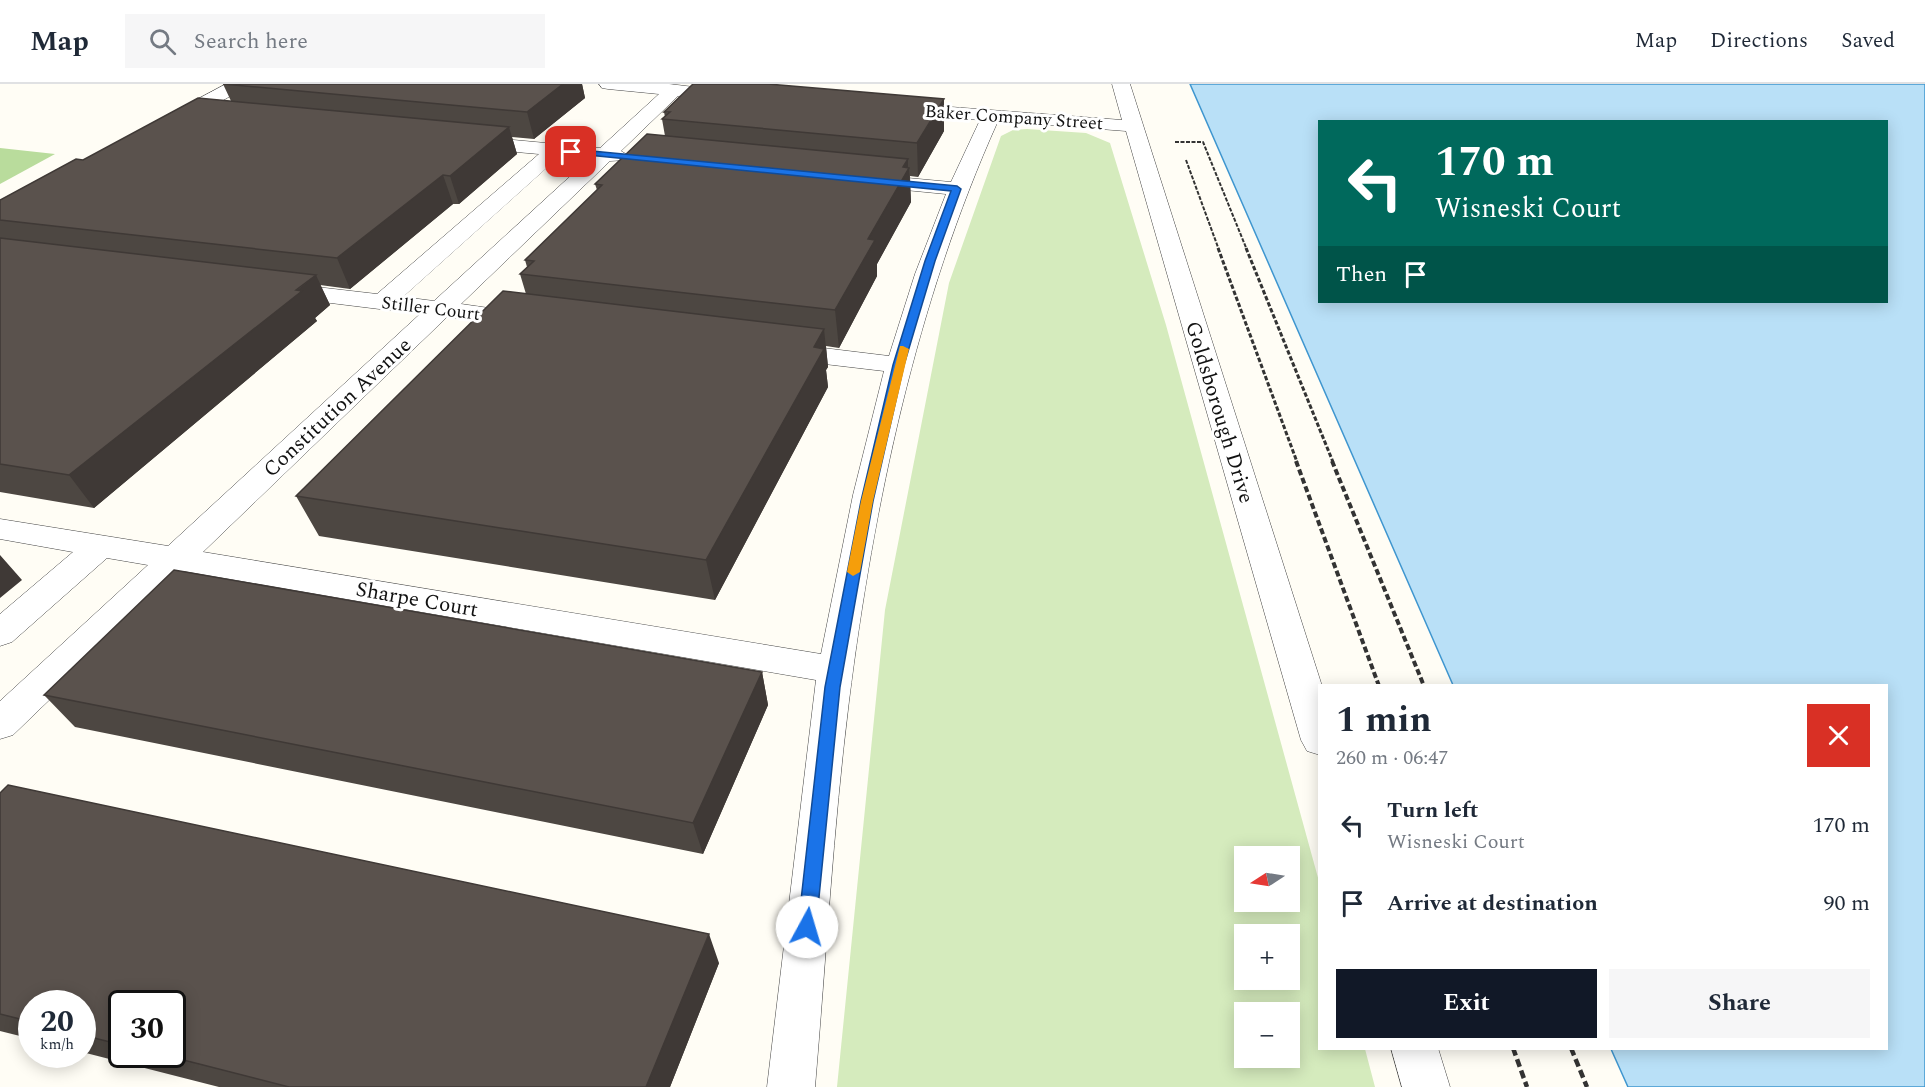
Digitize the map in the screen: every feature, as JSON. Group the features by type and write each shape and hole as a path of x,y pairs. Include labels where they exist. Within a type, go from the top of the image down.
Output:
{"street":[{"path":"154,131 239,84"},
{"path":"608,84 710,92"},
{"name":"Goldsborough Drive","path":"1121,84 1318,734"},
{"name":"Constitution Avenue","path":"0,724 674,90"},
{"name":"Baker Company Street","path":"886,106 1132,126"},
{"path":"185,114 220,117"},
{"path":"791,1087 835,670 867,501 898,365 930,261 957,189 992,115"},
{"path":"452,140 637,158"},
{"path":"383,302 556,150"},
{"path":"840,178 957,189"},
{"name":"Stiller Court","path":"255,287 550,323"},
{"path":"760,348 898,365"},
{"name":"Sharpe Court","path":"0,529 835,670"},
{"path":"0,633 100,546"},
{"path":"1415,1050 1426,1087"}],"path":[{"path":"1378,684 1179,142 1203,142 1423,684"},
{"path":"1514,1050 1527,1087"},
{"path":"1572,1050 1587,1087"}],"green space":[{"path":"1027,129 1086,133 1110,143 1166,325 1318,878 1318,1050 1365,1050 1375,1087 837,1087 885,610 949,283 1001,136 1013,130"},
{"path":"0,148 55,154 0,184"}],"water":[{"path":"1190,84 1925,84 1925,1087 1628,1087 1611,1050 1888,1050 1888,684 1453,684"}],"building":[{"path":"223,84 563,84 527,112"},
{"path":"693,84 768,84 944,99 917,143 662,119 670,112 664,112"},
{"path":"198,98 509,127 450,176 443,175 337,258 0,220 0,200 76,159 83,160"},
{"path":"647,134 908,159 903,167 909,168 868,239 875,240 835,310 520,274 534,261 525,260 602,185 595,184"},
{"path":"0,238 316,275 296,290 302,291 69,475 0,464"},
{"path":"503,291 824,329 814,347 824,349 706,560 296,496"},
{"path":"174,570 762,672 693,823 44,695"},
{"path":"8,785 709,934 646,1087 289,1087 186,1061 186,990 108,990 108,1042 96,1038 96,990 18,990 18,1018 0,1014 0,793"}],"slow traffic":[{"path":"853,572 867,501 903,349"}],"route":[{"path":"571,152 957,189 930,261 898,365 867,501 832,687 807,927"}]}
